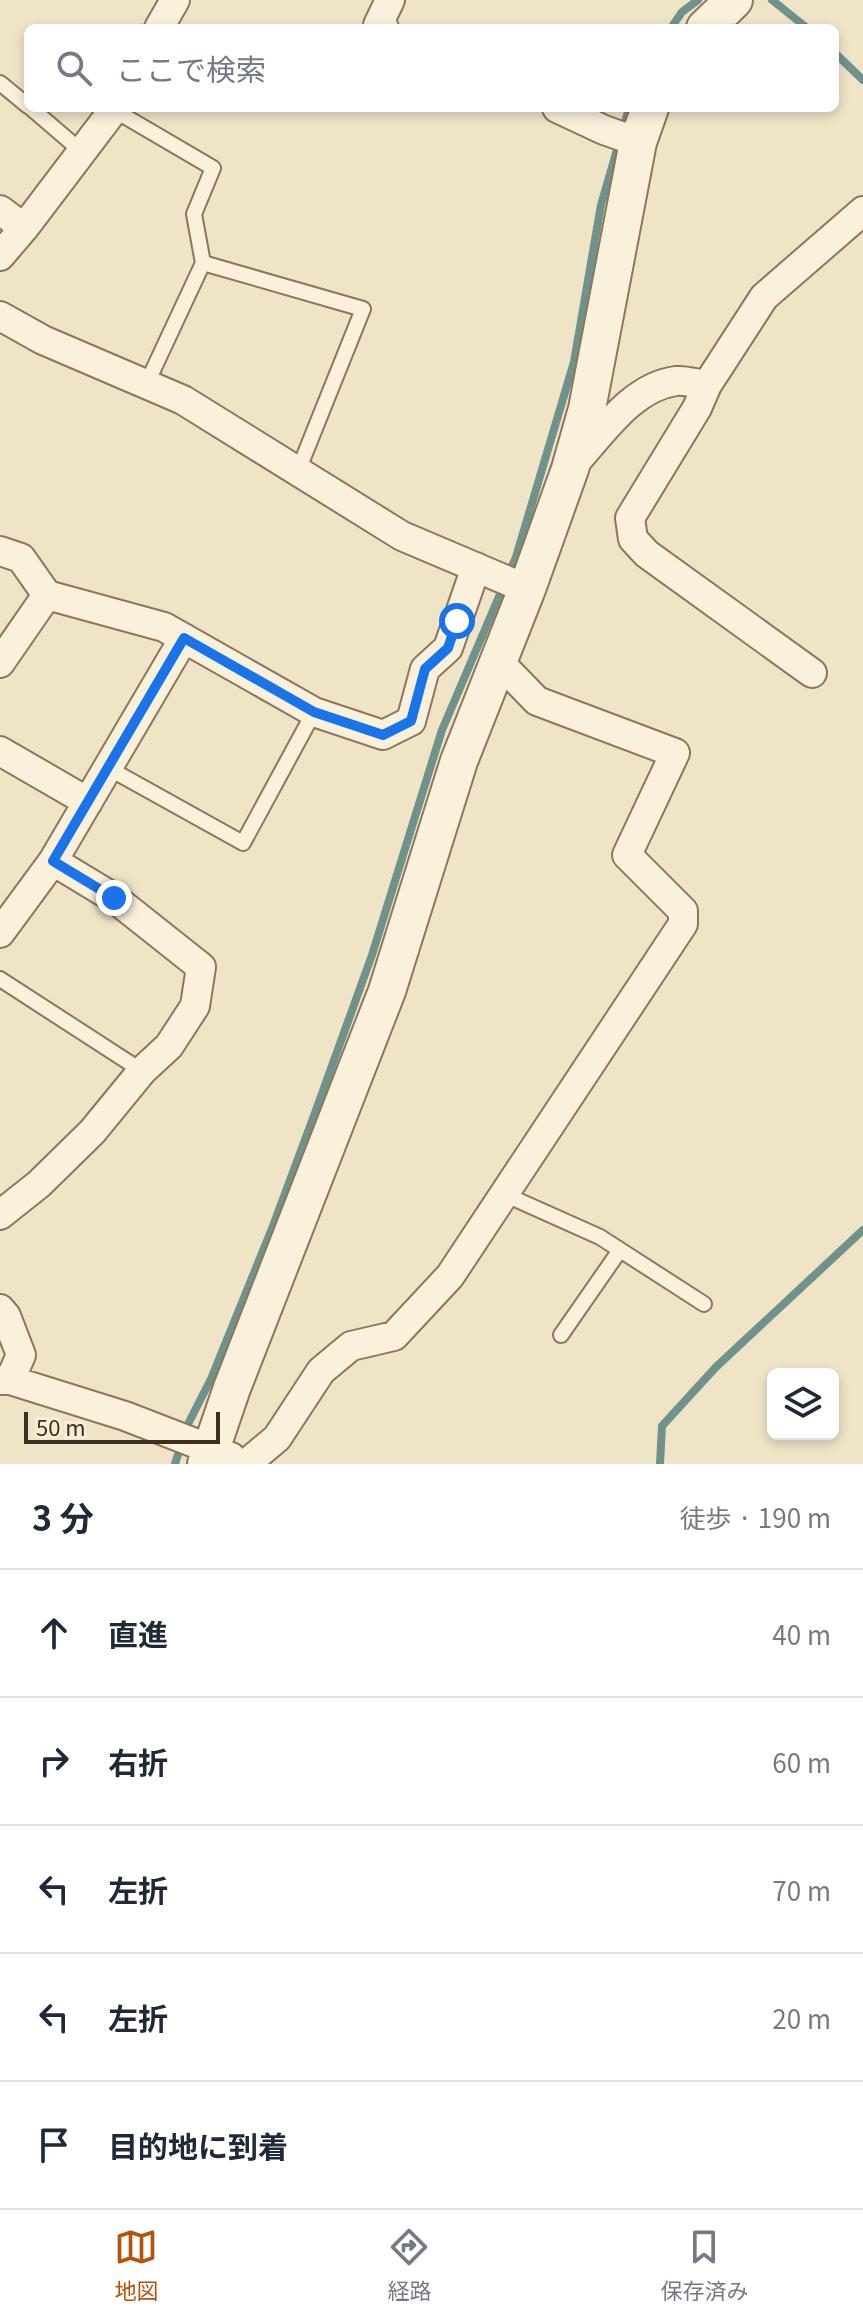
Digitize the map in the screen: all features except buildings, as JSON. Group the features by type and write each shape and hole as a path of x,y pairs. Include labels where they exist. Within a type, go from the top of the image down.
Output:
{"street":[{"path":"161,24 175,0"},
{"path":"378,24 390,0"},
{"path":"709,24 734,0"},
{"path":"0,256 113,112"},
{"path":"566,112 623,136"},
{"path":"570,469 587,409 623,136 646,112"},
{"path":"0,210 24,228"},
{"path":"812,673 647,554 633,539 630,518 697,408 707,385 764,297 861,217"},
{"path":"0,316 43,340 183,400 402,536 502,579"},
{"path":"0,551 21,558 47,595 164,627 314,712 383,735 411,721 425,669 448,648 502,579 570,469 628,404 655,386 679,380 707,385"},
{"path":"196,1448 387,991 459,761 498,661 502,579"},
{"path":"0,663 47,595"},
{"path":"5,917 53,861 184,638"},
{"path":"0,1309 6,1316 21,1355 5,1380 125,1416 196,1448 246,1464 277,1438 321,1371 351,1346 394,1336 450,1276 683,924 683,911 627,855 675,753 537,701 498,661"},
{"path":"0,751 88,802"},
{"path":"0,1215 39,1184 92,1132 142,1071 169,1046 195,1006 201,967 114,898 53,861"}],"lane":[{"path":"0,83 24,103"},
{"path":"35,112 81,151"},
{"path":"120,112 213,168 194,214 203,263 147,383"},
{"path":"203,263 363,309 298,471"},
{"path":"108,768 243,843 314,712"},
{"path":"0,979 142,1071"},
{"path":"506,1195 600,1237 704,1304"},
{"path":"561,1335 620,1250"}],"waterway":[{"path":"674,24 682,12 698,0"},
{"path":"772,0 802,24"},
{"path":"839,57 863,80"},
{"path":"175,1464 187,1426 211,1379 315,1113 372,955 442,730 516,557 574,362 601,205 628,112"},
{"path":"660,1464 662,1426 716,1367 863,1230"}],"route":[{"path":"114,898 53,861 184,638 314,712 383,735 411,721 425,669 448,648 457,621"}]}
